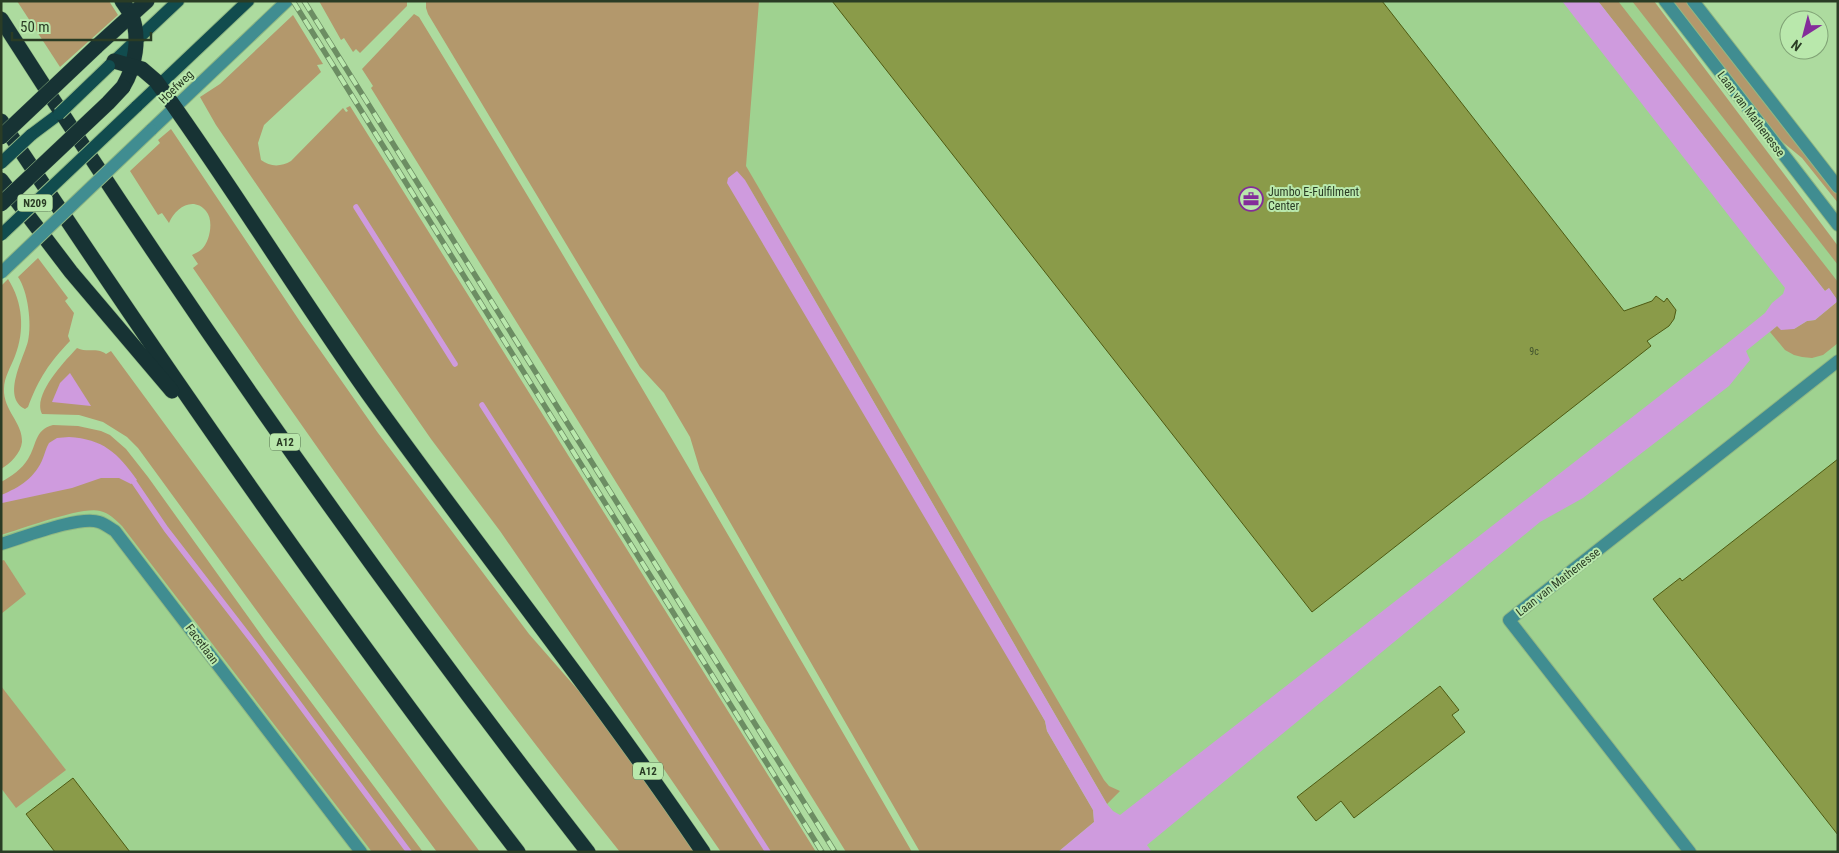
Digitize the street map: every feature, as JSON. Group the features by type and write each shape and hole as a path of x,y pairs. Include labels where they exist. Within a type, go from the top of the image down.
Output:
{"highway":[{"path":"122,1 131,15"},
{"path":"1,137 147,1"},
{"name":"N209","path":"1,204 123,87 132,66 135,42 131,15"},
{"name":"A12","path":"1,19 144,237 303,468 481,712 588,852"},
{"path":"112,64 132,66 152,76 175,108"},
{"name":"A12","path":"175,108 371,398 451,508 600,705 703,852"},
{"path":"1,121 223,451 388,678 518,852"},
{"path":"1,180 71,272 223,451"}],"main road":[{"name":"Hoefweg","path":"1,236 248,1"},
{"path":"1,162 59,114 175,4"}],"street":[{"name":"Hoefweg","path":"1,273 287,1"},
{"name":"Laan van Mathenesse","path":"1665,1 1838,225"},
{"name":"Laan van Mathenesse","path":"1693,1 1838,188"},
{"name":"Laan van Mathenesse","path":"1690,852 1509,620 1838,361"},
{"name":"Facetlaan","path":"1,544 59,526 88,520 98,521 115,532 360,852"}],"shaded area":[{"path":"17,1 109,1 118,15 60,67"},
{"path":"319,1 407,1 407,6 360,53 356,49 353,52 344,38 341,40"},
{"path":"426,1 759,1 746,166 1104,780 1109,786 1120,791 1107,804 745,180 1045,721 1047,731 1093,810 1094,822 1058,852 920,852 700,470 690,437 664,393 640,367 428,14"},
{"path":"456,1 1637,1 1838,257 1838,852 967,852"},
{"path":"1562,1 1598,1 1825,291 1829,288 1838,301 1815,320 1807,321 1794,329 1781,330 1777,326 1746,351 1750,360 1729,386 1583,498 1540,522 1147,845 1152,852 1058,852 1094,822 1093,810 1047,731 1045,721 727,183 728,178 737,171 745,180 1107,804 1120,815 1734,338 1765,313 1772,303 1783,294 1785,288"},
{"path":"1598,1 1618,1 1838,282 1838,301 1829,288 1825,291"},
{"path":"1632,1 1654,1 1838,246 1838,265"},
{"path":"1671,1 1689,1 1838,192 1838,203 1802,158 1773,134"},
{"path":"414,14 419,17 607,328 912,852 846,852 371,88 373,86 362,69"},
{"path":"293,15 323,64 317,65 321,72 264,125 258,143 261,160 268,164 276,165 291,161 343,108 346,112 348,111 346,108 350,106 816,852 721,852 500,531 431,439 216,125 200,97 220,84"},
{"path":"171,129 301,323 378,433 529,634 585,698 697,852 620,852 454,637 348,491 193,268 198,264 192,255 202,249 209,236 210,220 206,211 196,204 190,204 175,213 169,223 162,213 158,215 130,171 160,143 158,140"},
{"path":"38,258 68,298 65,301 74,313 68,336 70,341 45,371 28,407 25,409 18,403 14,387 28,341 30,326 27,299 18,277"},
{"path":"8,279 17,297 21,327 18,346 5,380 4,389 7,403 19,429 22,442 20,450 14,458 1,469 1,286"},
{"path":"1838,301 1838,343 1823,355 1812,358 1794,355 1785,350 1770,332 1777,326 1794,329 1807,321 1815,320"},
{"path":"77,348 99,351 106,354 111,351 480,852 437,852 273,633 138,448 127,437 103,422 79,415 42,414 40,406 46,388 51,379"},
{"path":"70,373 91,406 52,402 60,383"},
{"path":"53,425 78,426 101,431 110,435 126,449 264,639 423,852 372,852 122,526 112,517 100,511 91,510 52,519 1,535 1,482 23,466 31,454 39,434 42,430"},
{"path":"69,437 91,441 109,449 123,462 137,480 131,484 119,478 101,478 72,488 2,503 1,495 26,481 36,471 49,443 57,438"},
{"path":"108,490 383,852 1,852 1,520"},
{"path":"4,560 26,594 1,614 1,561"},
{"path":"1,686 66,770 16,808 1,788"}],"building":[{"path":"832,1 1382,1 1624,311 1652,301 1656,296 1664,302 1667,298 1676,310 1674,319 1669,326 1647,341 1651,346 1312,612"},
{"path":"1838,459 1838,835 1653,599 1680,578 1682,581"},
{"path":"1440,686 1459,710 1452,715 1465,732 1354,818 1341,801 1316,821 1297,797"},
{"path":"73,778 130,852 55,852 26,814"}],"waterway":[{"path":"356,207 455,364"},
{"path":"482,405 768,852"},
{"path":"128,477 134,482 166,529 254,643 409,852"}],"railway":[{"path":"293,1 822,852"},
{"path":"304,1 835,852"}],"place":[{"name":"Jumbo E-Fulfilment Center","path":"1251,199"}]}
